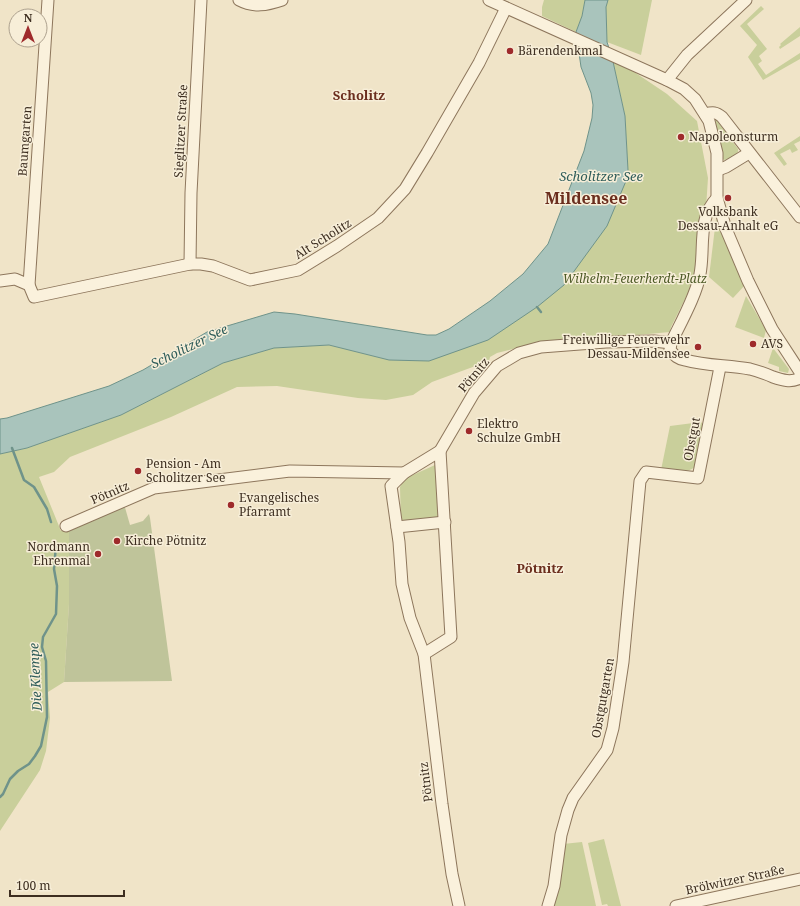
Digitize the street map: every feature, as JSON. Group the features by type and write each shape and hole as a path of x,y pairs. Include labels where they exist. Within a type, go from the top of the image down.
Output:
{"street":[{"name":"Baumgarten","path":"29,285 48,0"},
{"name":"Sieglitzer Straße","path":"190,264 191,193 201,0"},
{"path":"239,0 257,6 282,0"},
{"path":"488,0 667,80 684,89 695,99 705,114 715,140 718,170 717,198 726,229 748,281 772,329 800,372"},
{"path":"667,80 687,55 746,0"},
{"name":"Alt Scholitz","path":"0,281 15,279 29,285 34,297 190,264 213,266 250,280 298,270 378,218 405,189 479,63 506,8"},
{"path":"705,114 712,112 718,113 722,117 800,217"},
{"path":"718,170 726,167 749,153"},
{"path":"717,198 710,205 702,237 700,275 693,296 671,343 670,350 675,357 685,360 752,370 788,381 794,381 800,378"},
{"name":"Pötnitz","path":"459,906 452,874 442,804 424,654 410,618 402,584 397,528 391,486 404,473 440,451 474,393 497,366 518,353 541,347 606,342 654,341 671,343"},
{"name":"Obstgut","path":"640,481 646,472 698,478 720,366"},
{"path":"424,654 451,637 440,451"},
{"name":"Pötnitz","path":"66,526 154,488 290,471 404,473"},
{"name":"Obstgutgarten","path":"548,906 554,886 561,835 568,810 573,798 607,750 613,728 623,662 640,481"},
{"path":"397,528 445,522"},
{"name":"Brölwitzer Straße","path":"676,906 800,879"}],"green space":[{"path":"544,0 585,0 582,16 576,32 542,16"},
{"path":"608,0 652,0 641,55 607,42 606,7"},
{"path":"761,6 764,9 747,24 767,49 759,56 762,61 758,64 766,75 800,53 800,59 763,80 748,57 757,45 740,26"},
{"path":"800,27 800,36 780,49 780,44"},
{"name":"Wilhelm-Feuerherdt-Platz","path":"612,57 667,94 697,121 708,178 706,208 696,277 671,327 670,332 528,345 497,353 490,357 489,361 432,382 413,395 386,400 358,398 277,386 237,387 171,417 70,457 54,472 39,477 61,531 69,529 69,604 64,682 48,692 50,718 46,751 40,770 0,831 0,454 27,448 121,415 223,363 274,348 329,345 389,360 488,340 628,170 625,116"},
{"path":"716,119 738,149 738,152 731,158 725,160 722,159 720,141 714,120"},
{"path":"800,136 800,141 794,144 798,150 792,153 790,149 780,154 787,164 784,166 774,153"},
{"path":"716,219 745,285 733,298 709,277"},
{"path":"746,296 766,330 764,338 735,327"},
{"path":"773,348 789,369 788,373 779,371 779,367 768,363"},
{"path":"701,422 704,426 695,467 683,472 661,470 670,426"},
{"path":"435,465 438,466 440,515 438,517 401,523 400,487 404,479"},
{"path":"124,504 130,525 143,521 149,514 172,681 64,682 69,604 69,529"},
{"path":"604,839 621,906 608,906 607,904 602,905 588,843"},
{"path":"582,842 596,906 551,906 563,844"}],"water":[{"name":"Scholitzer See","path":"585,0 608,0 606,7 607,42 612,57 625,116 628,170 626,181 607,226 564,285 537,307 488,340 429,361 389,360 329,345 274,348 223,363 121,415 27,448 0,454 0,419 109,386 143,370 207,332 274,312 427,335 436,335 449,329 490,301 523,274 548,244 584,151 592,118 593,105 591,93 581,67 576,32 582,16"}],"waterway":[{"path":"537,307 541,312"},
{"name":"Die Klempe","path":"12,448 24,480 34,487 47,509 51,522"},
{"name":"Die Klempe","path":"0,797 10,779 18,771 29,764 41,746 47,717 46,661 42,647 43,637 56,614 57,586 54,569 56,545"}],"place":[{"name":"Bärendenkmal","path":"510,51"},
{"name":"Napoleonsturm","path":"681,137"},
{"name":"Volksbank Dessau-Anhalt eG","path":"728,198"},
{"name":"AVS","path":"753,344"},
{"name":"Freiwillige Feuerwehr Dessau-Mildensee","path":"698,347"},
{"name":"Elektro Schulze GmbH","path":"469,431"},
{"name":"Pension - Am Scholitzer See","path":"138,471"},
{"name":"Evangelisches Pfarramt","path":"231,505"},
{"name":"Kirche Pötnitz","path":"117,541"},
{"name":"Nordmann Ehrenmal","path":"98,554"}],"district":[{"name":"Scholitz","path":"359,95"},
{"name":"Mildensee","path":"586,198"},
{"name":"Pötnitz","path":"540,568"}]}
